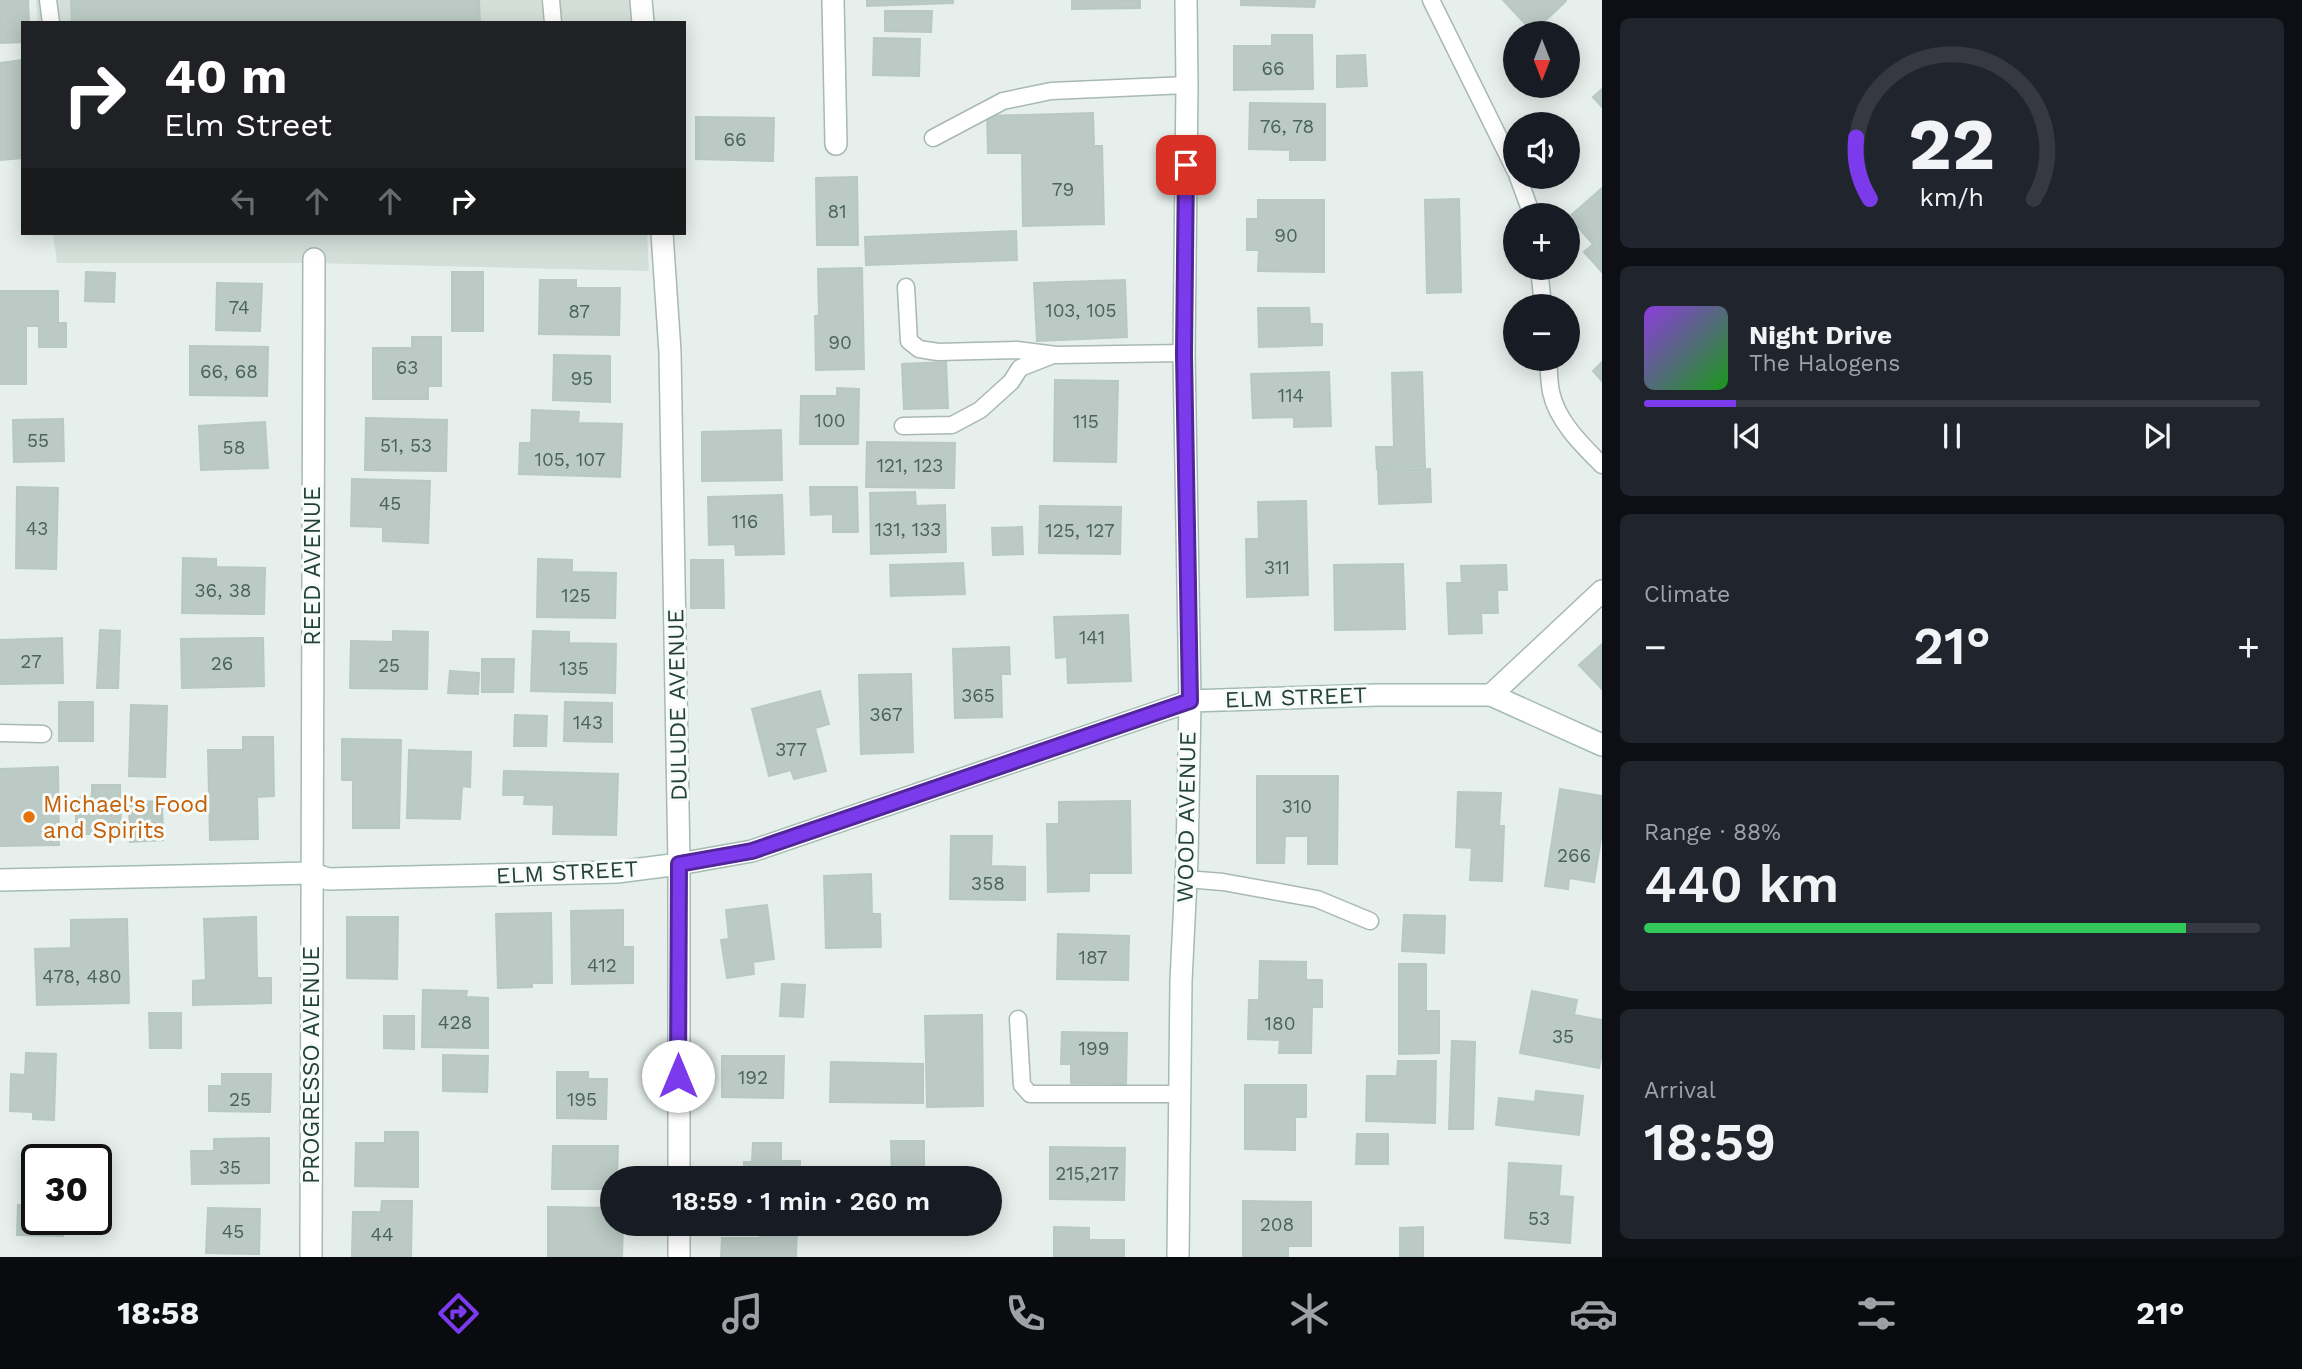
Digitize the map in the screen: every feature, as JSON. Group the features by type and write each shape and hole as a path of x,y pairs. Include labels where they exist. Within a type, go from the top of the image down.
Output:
{"street":[{"path":"641,0 643,21"},
{"path":"833,0 836,144"},
{"name":"WOOD AVENUE","path":"1178,1257 1181,981 1190,701 1184,354 1186,0"},
{"name":"DULUDE AVENUE","path":"662,235 670,352 679,864 679,1166"},
{"name":"REED AVENUE","path":"311,873 314,260"},
{"path":"1491,695 1602,591"},
{"name":"ELM STREET","path":"0,880 311,873 328,879 617,872 679,864 752,851 1190,701 1377,695 1491,695 1602,745"},
{"name":"PROGRESSO AVENUE","path":"311,873 311,1257"},
{"path":"679,1236 679,1257"}],"lane":[{"path":"48,0 51,21"},
{"path":"551,0 553,21"},
{"path":"1431,0 1503,146"},
{"path":"933,138 1003,101 1029,94 1051,90 1187,85"},
{"path":"906,286 909,341 919,349 961,352 1017,350 1056,355 1184,354"},
{"path":"903,426 951,425 980,410 1011,382 1020,368 1056,355"},
{"path":"1549,371 1551,393 1559,415 1587,451 1602,465"},
{"path":"0,733 43,734"},
{"path":"1186,879 1223,882 1317,900 1370,921"},
{"path":"1018,1019 1022,1085 1030,1094 1180,1094"}],"shaded area":[{"path":"36,0 632,0 633,21 38,21"},
{"path":"53,235 647,235 649,271 314,263 57,263"}],"building":[{"path":"0,0 28,0 29,21 21,21 21,42 0,43"},
{"path":"71,0 479,0 480,21 72,21"},
{"path":"867,0 953,0 953,3 867,6"},
{"path":"1072,0 1140,0 1140,8 1072,9"},
{"path":"1241,0 1315,0 1314,7 1241,5"},
{"path":"1503,0 1566,0 1545,21 1523,21"},
{"path":"885,11 932,11 931,32 885,31"},
{"path":"1272,35 1312,35 1313,89 1234,90 1234,46 1272,46"},
{"path":"874,38 920,39 919,76 873,75"},
{"path":"1365,55 1367,86 1337,87 1337,56"},
{"path":"21,60 21,158 0,160 0,63"},
{"path":"1602,89 1602,107 1593,97"},
{"path":"1250,103 1325,104 1325,160 1290,160 1290,150 1249,149"},
{"path":"1093,113 1094,146 1102,146 1104,224 1023,226 1022,153 988,153 987,116"},
{"path":"696,117 774,118 773,161 696,159"},
{"path":"857,177 858,245 817,245 816,178"},
{"path":"1602,188 1602,272 1584,252 1593,244 1580,229 1580,207"},
{"path":"1459,199 1461,292 1427,293 1425,200"},
{"path":"1258,200 1324,200 1324,272 1258,271 1259,250 1247,250 1247,219 1258,219"},
{"path":"1016,231 1017,260 866,265 865,237"},
{"path":"862,268 864,369 816,370 818,269"},
{"path":"86,272 115,273 114,302 85,301"},
{"path":"452,272 483,272 483,331 452,331"},
{"path":"540,280 576,280 576,288 620,288 619,335 539,334"},
{"path":"1125,280 1127,337 1037,341 1034,283"},
{"path":"217,283 262,284 260,331 216,330"},
{"path":"0,291 58,291 58,323 66,323 66,347 39,347 39,326 26,326 26,384 0,384"},
{"path":"1258,308 1309,308 1310,324 1322,324 1322,345 1259,347"},
{"path":"412,337 441,337 441,386 428,386 428,399 373,399 373,348 412,348"},
{"path":"190,346 268,347 267,396 190,395"},
{"path":"554,355 610,356 610,402 553,400"},
{"path":"946,362 948,408 904,409 902,364"},
{"path":"1602,362 1602,381 1593,371"},
{"path":"1329,372 1331,426 1294,427 1294,417 1253,418 1251,374"},
{"path":"1422,372 1425,467 1377,469 1376,447 1394,447 1392,373"},
{"path":"1055,380 1118,381 1116,462 1054,461"},
{"path":"837,388 859,389 858,444 800,444 801,396 837,396"},
{"path":"532,410 579,412 578,423 622,424 620,477 519,474 520,443 531,443"},
{"path":"366,418 447,420 446,471 365,470"},
{"path":"63,419 64,461 14,462 13,420"},
{"path":"265,422 268,468 201,470 199,426"},
{"path":"781,430 782,480 702,481 702,432"},
{"path":"867,442 955,443 954,488 866,487"},
{"path":"1430,469 1431,502 1379,504 1378,471"},
{"path":"352,479 430,481 428,543 383,541 383,527 351,526"},
{"path":"17,487 58,488 56,569 16,568"},
{"path":"810,487 857,487 858,532 833,532 833,514 811,515"},
{"path":"915,492 916,506 945,505 946,552 871,554 870,493"},
{"path":"782,495 784,554 736,555 735,544 709,545 708,497"},
{"path":"1306,501 1308,595 1247,597 1246,539 1259,539 1258,502"},
{"path":"1040,506 1121,507 1120,554 1039,553"},
{"path":"1022,527 1023,554 993,555 992,528"},
{"path":"183,558 216,559 216,567 265,568 264,614 182,613"},
{"path":"538,559 572,560 572,572 616,573 615,618 537,617"},
{"path":"691,560 723,560 724,608 691,608"},
{"path":"963,563 965,594 891,596 890,565"},
{"path":"1403,564 1405,629 1335,630 1334,565"},
{"path":"1506,565 1507,590 1497,590 1498,613 1481,613 1482,633 1449,634 1447,583 1462,583 1461,566"},
{"path":"1128,615 1131,681 1068,683 1067,657 1056,658 1054,617"},
{"path":"100,630 120,631 118,688 97,688"},
{"path":"393,631 428,632 427,689 350,688 351,641 393,642"},
{"path":"533,631 569,632 569,643 616,644 615,693 531,691"},
{"path":"62,638 63,683 0,684 0,640"},
{"path":"263,638 264,686 182,688 181,639"},
{"path":"1602,644 1602,689 1579,665"},
{"path":"1009,647 1010,674 1001,674 1002,717 955,718 953,649"},
{"path":"482,659 514,659 513,692 482,692"},
{"path":"450,671 479,673 478,694 448,693"},
{"path":"911,674 913,752 861,754 859,675"},
{"path":"820,691 829,724 815,728 826,771 794,779 791,770 769,776 752,709"},
{"path":"59,702 93,702 93,741 59,741"},
{"path":"565,702 612,703 612,742 564,741"},
{"path":"131,705 167,706 165,777 129,776"},
{"path":"515,715 547,716 546,746 514,746"},
{"path":"243,737 273,737 274,796 257,797 258,839 210,840 208,750 243,750"},
{"path":"342,739 401,740 399,828 353,828 353,780 342,780"},
{"path":"409,750 471,752 470,787 462,786 460,819 407,818"},
{"name":"Michael's Food and Spirits","path":"58,767 59,845 0,846 0,769"},
{"path":"504,771 618,774 616,835 553,834 554,805 524,804 525,795 503,795"},
{"path":"1257,776 1338,776 1337,864 1308,864 1308,836 1285,836 1284,863 1257,863"},
{"path":"92,785 120,785 121,834 76,834 76,798 92,797"},
{"path":"1560,789 1602,796 1602,832 1594,882 1569,878 1568,889 1545,886"},
{"path":"1458,792 1501,793 1499,826 1504,826 1502,881 1470,880 1472,848 1456,847"},
{"path":"162,801 163,840 130,842 129,802"},
{"path":"1130,801 1131,873 1089,873 1089,891 1048,892 1047,824 1059,824 1059,802"},
{"path":"951,836 992,836 991,866 1025,867 1025,900 950,899"},
{"path":"871,874 872,914 880,914 881,947 826,948 824,876"},
{"path":"767,905 774,959 753,962 754,974 727,978 721,940 729,939 726,910"},
{"path":"623,910 623,947 633,947 633,983 572,984 571,911"},
{"path":"551,913 552,983 532,983 532,987 498,988 496,914"},
{"path":"1404,915 1445,916 1444,953 1402,951"},
{"path":"256,917 257,978 271,978 271,1003 193,1005 193,981 206,980 204,919"},
{"path":"347,917 398,917 397,979 347,978"},
{"path":"127,919 129,1003 37,1005 35,949 71,948 71,920"},
{"path":"1058,934 1129,936 1128,980 1057,979"},
{"path":"1260,961 1306,962 1306,980 1322,980 1322,1007 1312,1007 1311,1053 1279,1053 1280,1040 1248,1039 1249,1000 1259,1000"},
{"path":"1399,964 1426,964 1426,1011 1439,1011 1439,1053 1399,1054"},
{"path":"782,984 805,985 803,1017 780,1016"},
{"path":"423,990 467,991 466,997 488,998 488,1048 422,1047"},
{"path":"1532,991 1577,1000 1574,1015 1602,1020 1599,1068 1520,1053"},
{"path":"149,1013 181,1013 181,1048 150,1048"},
{"path":"982,1015 983,1106 927,1107 925,1016"},
{"path":"384,1016 414,1016 414,1049 384,1048"},
{"path":"1062,1032 1127,1033 1126,1084 1071,1083 1071,1064 1061,1064"},
{"path":"1452,1041 1475,1042 1473,1129 1449,1129"},
{"path":"26,1053 56,1054 54,1120 33,1119 33,1112 10,1111 11,1074 25,1075"},
{"path":"443,1055 488,1056 487,1092 443,1091"},
{"path":"722,1056 784,1056 783,1098 722,1097"},
{"path":"1398,1061 1436,1061 1435,1123 1366,1121 1367,1076 1397,1076"},
{"path":"831,1062 923,1064 923,1103 830,1102"},
{"path":"557,1072 588,1072 588,1079 607,1079 606,1119 557,1118"},
{"path":"222,1074 271,1074 270,1112 209,1111 209,1086 222,1086"},
{"path":"1245,1085 1306,1085 1306,1117 1295,1117 1295,1150 1245,1149"},
{"path":"1536,1091 1583,1096 1579,1135 1496,1125 1499,1098 1535,1102"},
{"path":"385,1132 418,1132 418,1187 355,1186 356,1143 385,1143"},
{"path":"1357,1134 1388,1134 1388,1164 1356,1164"},
{"path":"269,1138 269,1183 192,1184 191,1151 214,1151 214,1139"},
{"path":"891,1141 924,1141 924,1166 892,1166"},
{"path":"753,1143 781,1143 781,1161 800,1161 800,1166 744,1166 744,1162 752,1162"},
{"path":"553,1146 618,1146 617,1166 600,1166 600,1189 552,1189"},
{"path":"1050,1147 1125,1148 1124,1200 1050,1199"},
{"path":"1509,1163 1561,1166 1559,1196 1573,1197 1570,1243 1505,1238"},
{"path":"382,1201 412,1201 411,1257 352,1256 353,1212 381,1212"},
{"path":"1243,1201 1311,1202 1311,1246 1288,1246 1288,1257 1243,1257"},
{"path":"18,1205 21,1205 21,1235 63,1235 63,1236 17,1235"},
{"path":"548,1207 600,1208 600,1236 623,1236 622,1257 548,1257"},
{"path":"208,1208 260,1209 259,1254 206,1253"},
{"path":"1054,1227 1089,1228 1089,1240 1124,1240 1124,1257 1054,1257"},
{"path":"1423,1227 1423,1257 1400,1257 1400,1228"},
{"path":"797,1236 796,1257 721,1257 722,1238"}],"place":[{"name":"Michael's Food and Spirits","path":"29,817"}],"route":[{"path":"678,1076 679,864 752,851 1190,701 1184,354 1186,165"}]}
